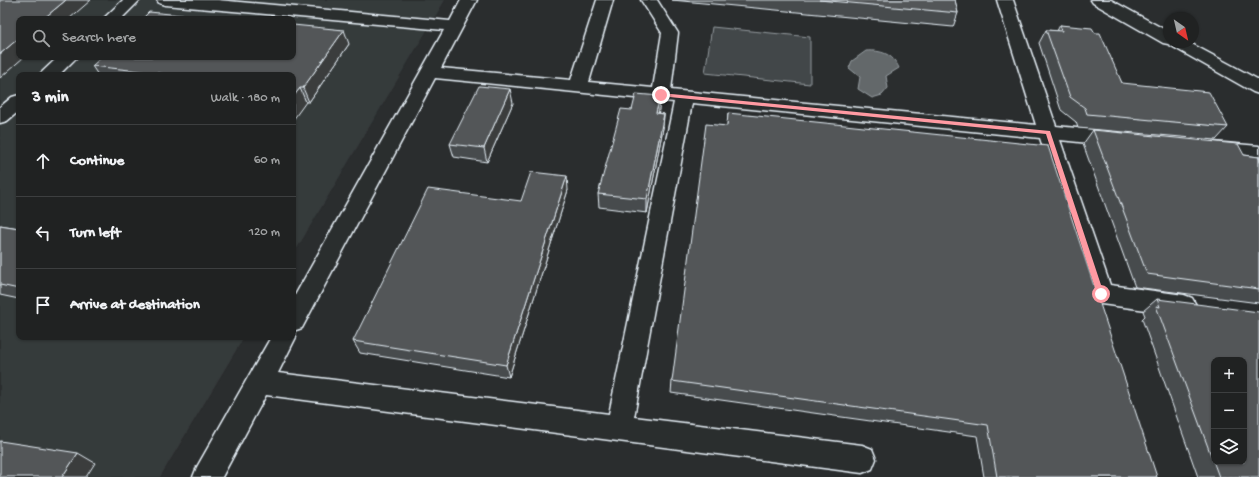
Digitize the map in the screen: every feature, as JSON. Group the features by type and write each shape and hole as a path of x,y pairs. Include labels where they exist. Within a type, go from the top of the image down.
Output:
{"street":[{"path":"114,16 132,0"},
{"path":"165,0 455,26"},
{"path":"296,316 469,0"},
{"path":"578,87 605,0"},
{"path":"649,0 670,33 661,95"},
{"path":"1005,0 1101,294 1204,308"},
{"path":"1099,0 1163,36"},
{"path":"1186,48 1259,88"},
{"path":"51,72 65,60"},
{"path":"430,72 1134,141"},
{"path":"619,428 684,97"},
{"path":"0,118 16,104"},
{"path":"1196,147 1259,154"},
{"path":"208,477 282,340"},
{"path":"260,382 862,459"}],"shaded area":[{"path":"0,0 445,0 296,250 296,72 16,72 16,340 242,340 160,477 0,477"},
{"path":"712,27 810,37 810,84 705,73"},
{"path":"866,51 877,51 890,56 899,68 886,76 888,88 882,95 872,98 858,89 860,77 849,68 852,61"}],"building":[{"path":"0,0 66,0 47,16 16,16 16,41 0,54"},
{"path":"819,0 955,0 958,13"},
{"path":"149,12 192,16 145,16"},
{"path":"296,25 344,30 303,88 300,88 296,93 296,72 149,72 92,66 99,60 296,60"},
{"path":"1060,25 1092,28 1095,33 1100,33 1122,83 1209,92 1228,127 1087,114 1085,108 1070,97 1046,30 1062,31"},
{"path":"479,86 510,89 484,148 450,144"},
{"path":"636,94 660,96 656,113 664,114 647,199 598,194 621,109 632,110"},
{"path":"728,113 1048,146 1157,477 997,477 988,425 672,381 706,124 727,126"},
{"path":"1093,130 1238,144 1244,155 1259,157 1259,289 1147,274"},
{"path":"531,172 567,176 506,365 353,341 428,189 521,201"},
{"path":"0,225 16,228 16,288 0,285"},
{"path":"1157,299 1259,312 1259,477 1219,477 1215,465 1247,465 1247,357 1211,357 1211,455 1156,306 1160,307"},
{"path":"0,441 78,453 62,477 0,477"}],"route":[{"path":"661,95 1048,133 1101,294"}]}
